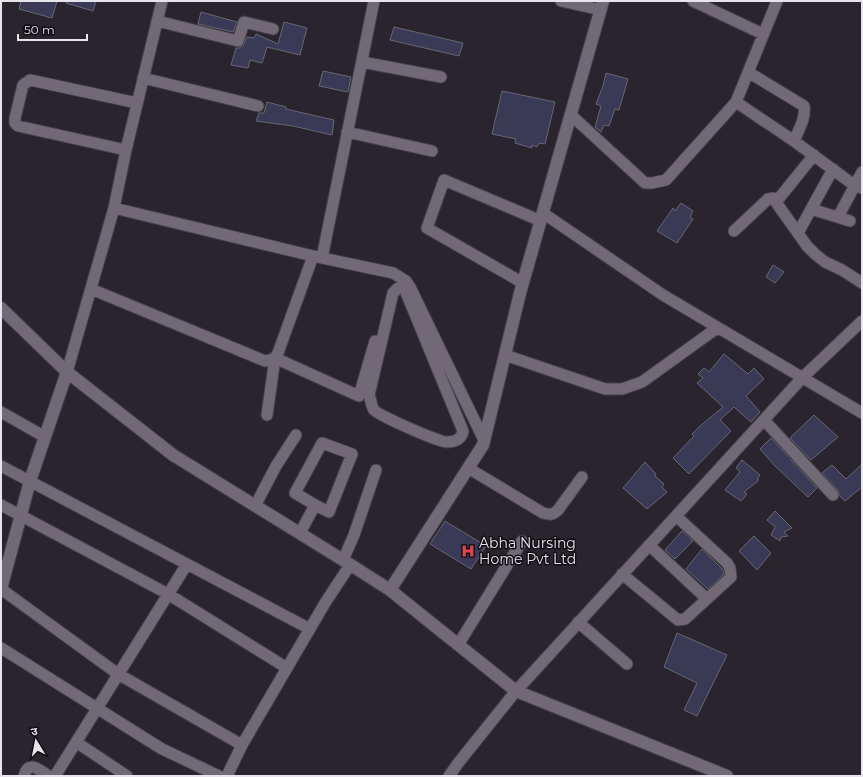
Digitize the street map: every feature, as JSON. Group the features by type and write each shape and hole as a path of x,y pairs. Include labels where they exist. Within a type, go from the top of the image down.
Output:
{"street":[{"path":"162,1 126,150 114,208 67,372 30,481 1,589 118,674 242,745"},
{"path":"267,415 275,358 317,257 348,132 374,1"},
{"path":"390,590 483,445 523,283 602,5 561,1"},
{"path":"693,1 763,34"},
{"path":"571,114 645,183 666,180 736,102 777,1"},
{"path":"157,21 238,41 244,22 273,29"},
{"path":"362,62 441,77"},
{"path":"748,72 804,106 805,112 803,120 794,141"},
{"path":"143,78 258,106"},
{"path":"126,150 18,126 15,123 15,118 23,85 30,80 137,103"},
{"path":"736,102 858,187"},
{"path":"348,132 432,151"},
{"path":"776,202 814,155"},
{"path":"798,233 833,169"},
{"path":"838,217 858,187 862,172"},
{"path":"523,283 427,228 444,180 542,217 663,295 862,413"},
{"path":"734,231 768,199 773,198 807,246 825,262 842,270 862,283"},
{"path":"114,208 317,257 393,273 406,281 410,286 438,357 463,431 462,435 458,440 446,443 384,417 374,410 369,395 393,293 398,288 403,288 438,357 484,440"},
{"path":"811,209 850,221"},
{"path":"91,289 265,361 275,358 360,396 393,273"},
{"path":"1,308 67,372 173,455 390,590 516,691 727,776"},
{"path":"449,776 516,691 578,622 802,378 862,321"},
{"path":"505,355 605,389 622,390 642,382 717,328"},
{"path":"1,412 45,437"},
{"path":"764,420 833,495"},
{"path":"255,506 276,466 296,435"},
{"path":"322,442 352,454 329,512 315,505 295,493 322,442"},
{"path":"1,466 310,629"},
{"path":"468,468 543,513 549,515 554,514 558,510 582,477"},
{"path":"227,776 242,745 310,629 346,562 376,470"},
{"path":"300,533 315,505"},
{"path":"1,506 168,594 287,668"},
{"path":"622,574 678,620 685,619 731,577 728,563 676,516"},
{"path":"458,645 522,541"},
{"path":"650,545 707,599"},
{"path":"55,776 187,564"},
{"path":"578,622 627,664"},
{"path":"1,648 162,749 220,776"},
{"path":"76,742 127,776"},
{"path":"24,776 27,768 30,767 34,767 49,776"}],"building":[{"path":"21,1 57,1 52,18 19,9"},
{"path":"66,1 96,1 93,11 66,3"},
{"path":"201,12 237,22 233,32 198,24"},
{"path":"284,22 307,28 300,55 267,47 262,63 250,60 248,68 231,65 236,48 243,46 247,37 254,38 256,34 278,44"},
{"path":"394,27 463,43 459,56 390,40"},
{"path":"323,71 351,77 348,92 319,86"},
{"path":"606,73 628,79 619,110 615,109 609,126 604,125 601,132 595,127 601,106 596,104"},
{"path":"502,91 555,102 545,144 539,143 537,147 532,145 532,148 515,143 516,139 492,134"},
{"path":"267,102 286,107 286,109 334,120 332,135 293,126 256,121 259,113 264,113"},
{"path":"681,203 693,211 690,217 693,219 677,243 657,231 673,208 675,211"},
{"path":"773,265 784,272 775,283 766,277"},
{"path":"724,354 748,374 754,368 764,379 746,396 760,412 751,422 734,407 720,420 731,431 689,474 673,458 694,436 692,434 723,407 697,383 703,378 698,374 704,368 709,372"},
{"path":"814,415 838,437 811,460 790,438"},
{"path":"771,438 817,488 808,497 775,466 760,449"},
{"path":"742,460 760,475 758,481 744,492 747,494 741,501 725,490 740,472 736,468"},
{"path":"645,462 656,474 655,476 664,484 662,487 667,492 647,509 623,488"},
{"path":"862,464 862,487 845,501 840,496 838,490 822,473 832,465 846,479"},
{"path":"775,511 792,528 784,532 788,536 781,537 780,541 771,535 775,527 767,520"},
{"path":"445,521 486,546 471,569 430,544"},
{"path":"682,531 693,541 675,559 665,550"},
{"path":"754,536 771,553 757,570 739,551"},
{"path":"702,549 723,570 724,574 708,589 686,569"},
{"path":"677,633 727,655 697,716 684,710 697,683 664,667"}],"place":[{"name":"Abha Nursing Home Pvt Ltd","path":"468,551"}]}
